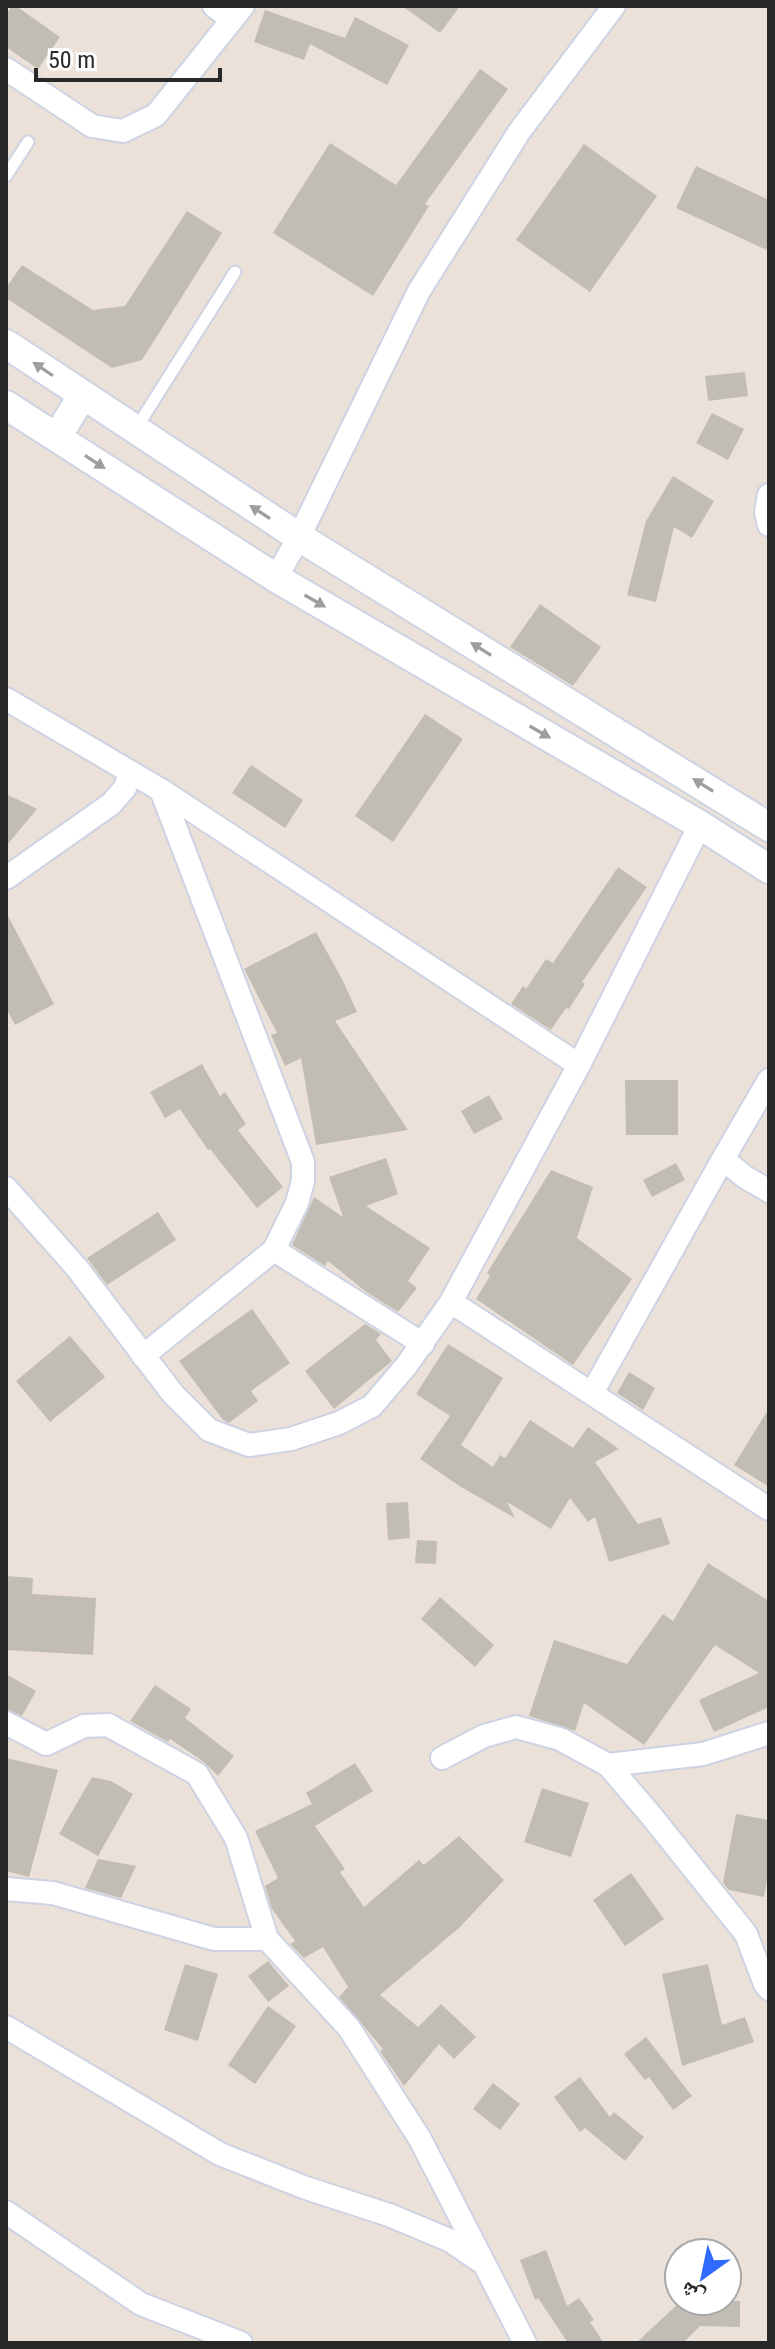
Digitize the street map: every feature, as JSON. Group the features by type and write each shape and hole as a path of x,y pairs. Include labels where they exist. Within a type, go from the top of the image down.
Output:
{"street":[{"path":"276,578 419,291 519,132 614,6"},
{"path":"6,69 92,126 123,131 156,115 229,11"},
{"path":"6,344 299,537 769,827"},
{"path":"57,437 82,396"},
{"path":"6,405 276,578 700,825 769,869"},
{"path":"769,495 766,512 769,525"},
{"path":"6,699 161,790 579,1065"},
{"path":"6,878 111,804 125,788 130,772"},
{"path":"143,1356 274,1250 297,1203 303,1181 303,1162 161,790"},
{"path":"6,1188 77,1268 173,1394 209,1430 249,1445 291,1439 339,1423 372,1406 423,1344 451,1302 579,1065 700,825"},
{"path":"592,1393 769,1080"},
{"path":"723,1159 769,1191"},
{"path":"274,1250 423,1344"},
{"path":"451,1302 769,1509"},
{"path":"6,1723 46,1744 84,1726 108,1725 197,1774 236,1838 267,1939 349,2028 420,2139 525,2343"},
{"path":"442,1758 484,1736 516,1727 560,1739 608,1765 746,1934 769,1989"},
{"path":"608,1765 703,1754 769,1733"},
{"path":"6,1889 53,1893 214,1939 267,1939"},
{"path":"6,2027 220,2154 306,2188 401,2220 449,2240 482,2263"},
{"path":"6,2212 141,2304 241,2343"}],"lane":[{"path":"6,176 28,142"},
{"path":"135,430 235,272"}],"building":[{"path":"12,6 60,37 38,69 6,47 6,14"},
{"path":"402,6 460,6 440,33"},
{"path":"265,10 345,38 355,17 409,45 387,85 310,44 304,60 254,42"},
{"path":"480,69 508,89 425,204 429,206 373,296 273,233 330,143 396,185"},
{"path":"584,144 657,196 590,292 516,240"},
{"path":"696,166 769,200 769,251 676,208"},
{"path":"187,211 222,233 142,360 112,368 6,298 6,288 22,265 93,310 125,306"},
{"path":"745,372 748,396 708,401 705,376"},
{"path":"712,413 744,429 728,460 696,443"},
{"path":"673,476 714,501 692,538 674,527 656,602 627,595 646,521"},
{"path":"540,604 601,647 573,686 510,647"},
{"path":"425,714 463,739 393,842 355,816"},
{"path":"251,765 303,800 285,828 232,793"},
{"path":"6,794 37,809 6,846"},
{"path":"618,867 647,887 582,982 585,984 569,1009 566,1008 551,1030 511,1004 523,986 526,989 546,959 553,963"},
{"path":"6,912 54,1004 15,1025 6,1008"},
{"path":"316,932 357,1012 335,1021 408,1130 316,1145 301,1058 285,1066 271,1035 277,1033 244,969"},
{"path":"202,1064 220,1096 225,1092 246,1124 238,1130 283,1187 257,1208 208,1150 180,1109 165,1118 150,1092"},
{"path":"625,1080 678,1080 678,1135 626,1135"},
{"path":"489,1095 503,1119 474,1134 461,1111"},
{"path":"386,1158 398,1194 366,1206 430,1248 408,1281 417,1288 398,1312 365,1291 328,1261 325,1266 292,1245 314,1197 343,1217 329,1177"},
{"path":"676,1163 685,1180 652,1197 643,1180"},
{"path":"551,1170 593,1187 577,1238 632,1279 573,1365 476,1299 490,1276 487,1273"},
{"path":"158,1212 176,1240 107,1285 87,1258"},
{"path":"252,1309 290,1363 251,1391 258,1401 229,1423 223,1420 179,1361"},
{"path":"365,1324 381,1334 376,1340 392,1361 334,1409 305,1371"},
{"path":"70,1336 105,1377 50,1422 16,1381"},
{"path":"448,1344 503,1378 461,1445 493,1467 500,1455 505,1458 530,1420 573,1448 588,1427 619,1449 595,1462 638,1524 661,1517 670,1544 609,1562 595,1517 588,1522 570,1498 551,1529 507,1502 515,1518 420,1459 450,1416 416,1394"},
{"path":"629,1372 655,1388 643,1410 617,1393"},
{"path":"769,1408 769,1487 734,1465"},
{"path":"408,1502 410,1538 388,1540 386,1503"},
{"path":"417,1540 437,1541 436,1564 415,1563"},
{"path":"708,1563 769,1601 769,1707 714,1732 699,1700 759,1673 715,1645 644,1745 584,1703 575,1731 529,1716 554,1640 627,1664 663,1614 673,1621"},
{"path":"6,1576 33,1578 32,1594 96,1598 93,1655 6,1650"},
{"path":"440,1597 494,1645 475,1667 421,1619"},
{"path":"6,1674 36,1691 22,1716 6,1709"},
{"path":"155,1685 191,1709 185,1718 234,1756 218,1776 204,1762 170,1739 168,1742 130,1721"},
{"path":"6,1758 58,1770 29,1877 6,1871"},
{"path":"355,1763 373,1791 315,1826 345,1869 340,1872 364,1907 419,1860 424,1865 459,1836 504,1880 460,1927 380,1995 418,2027 441,2004 476,2037 454,2059 439,2044 404,2086 380,2051 383,2049 339,1997 348,1987 323,1947 304,1958 290,1944 295,1941 272,1909 265,1886 278,1878 255,1831 312,1804 306,1793"},
{"path":"92,1777 111,1781 133,1794 98,1856 59,1834"},
{"path":"542,1788 589,1803 571,1857 524,1842"},
{"path":"736,1814 769,1820 769,1869 764,1897 729,1890 723,1883"},
{"path":"98,1859 136,1866 121,1898 85,1888"},
{"path":"631,1873 664,1919 625,1946 593,1900"},
{"path":"268,1961 289,1986 268,2002 248,1976"},
{"path":"185,1964 218,1974 198,2041 164,2030"},
{"path":"708,1964 722,2025 745,2017 754,2042 682,2066 662,1974"},
{"path":"268,2006 296,2026 255,2084 228,2065"},
{"path":"646,2037 692,2096 673,2110 649,2077 645,2080 624,2054"},
{"path":"580,2077 610,2117 614,2112 644,2137 625,2161 585,2128 580,2132 554,2097"},
{"path":"493,2083 520,2104 500,2130 473,2109"},
{"path":"546,2250 567,2306 579,2298 594,2320 590,2322 604,2343 568,2343 538,2298 535,2300 520,2260"},
{"path":"664,2317 740,2317 740,2327 700,2326 683,2343 636,2343"}]}
